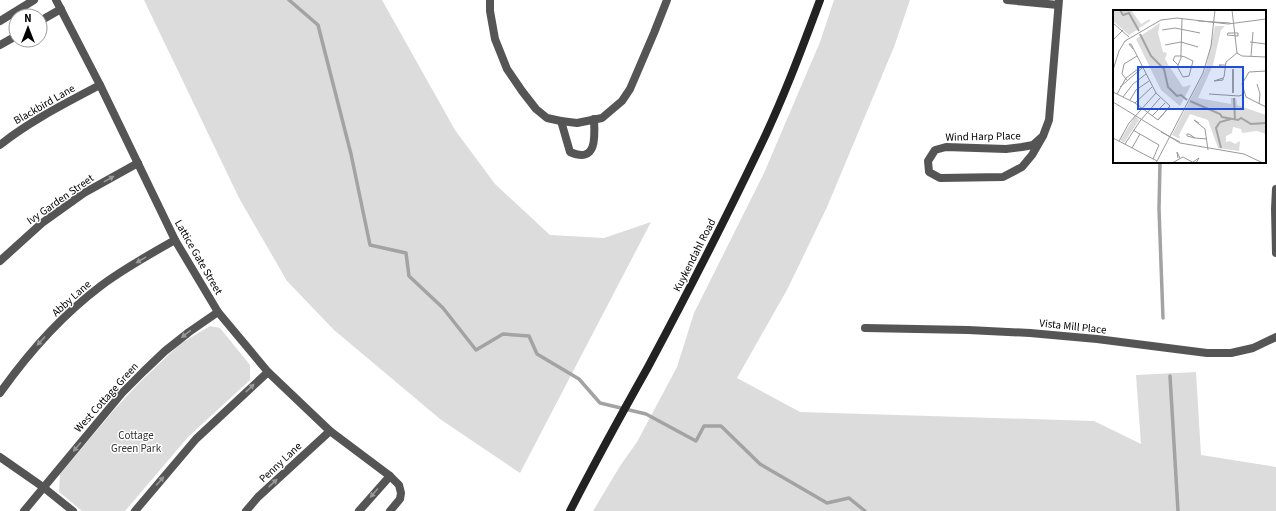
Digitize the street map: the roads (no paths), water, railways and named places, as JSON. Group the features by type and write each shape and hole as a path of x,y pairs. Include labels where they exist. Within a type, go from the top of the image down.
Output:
{"main road":[{"name":"Kuykendahl Road","path":"570,511 712,245 759,150 793,71 820,0"}],"street":[{"path":"0,20 34,0"},
{"name":"Lattice Gate Street","path":"56,0 100,85 175,240 218,312 268,372 330,431 390,476 399,485 402,494 400,500 390,511"},
{"path":"490,0 494,39 507,69 522,91 536,109 547,118 561,122 577,123 602,118 622,101 630,89 667,0"},
{"path":"1007,0 1059,2"},
{"name":"Wind Harp Place","path":"1043,136 1033,145 1022,147 946,147 935,150 928,161 929,172 940,178 1003,177 1022,168 1032,155 1043,136 1049,120 1059,2"},
{"path":"48,16 61,8"},
{"name":"Blackbird Lane","path":"0,145 13,134 62,105 100,85"},
{"path":"561,122 570,152 575,154 583,154 589,153 595,141 594,119"},
{"name":"Ivy Garden Street","path":"0,261 42,223 72,201 138,163"},
{"path":"1276,189 1276,253"},
{"name":"Abby Lane","path":"0,393 28,355 82,302 102,285 121,272 175,240"},
{"name":"West Cottage Green","path":"24,511 122,393 165,351 183,336 218,312"},
{"name":"Vista Mill Place","path":"865,328 1030,333 1097,339 1207,353 1231,353 1253,348 1276,337"},
{"path":"135,511 196,439 268,372"},
{"name":"Penny Lane","path":"246,511 258,497 330,431"},
{"path":"0,457 43,487 73,511"},
{"path":"359,511 390,476"}],"waterway":[{"path":"289,0 318,25 351,154 370,245 406,253 409,276 443,308 476,350 503,334 529,336 537,354 579,379 600,403 646,414 696,441 704,426 721,426 760,464 827,503 849,498 865,511"},
{"path":"1160,163 1159,209 1163,318"},
{"path":"1170,376 1178,511"}],"park label":[{"name":"Cottage Green Park","path":"136,441"}]}
